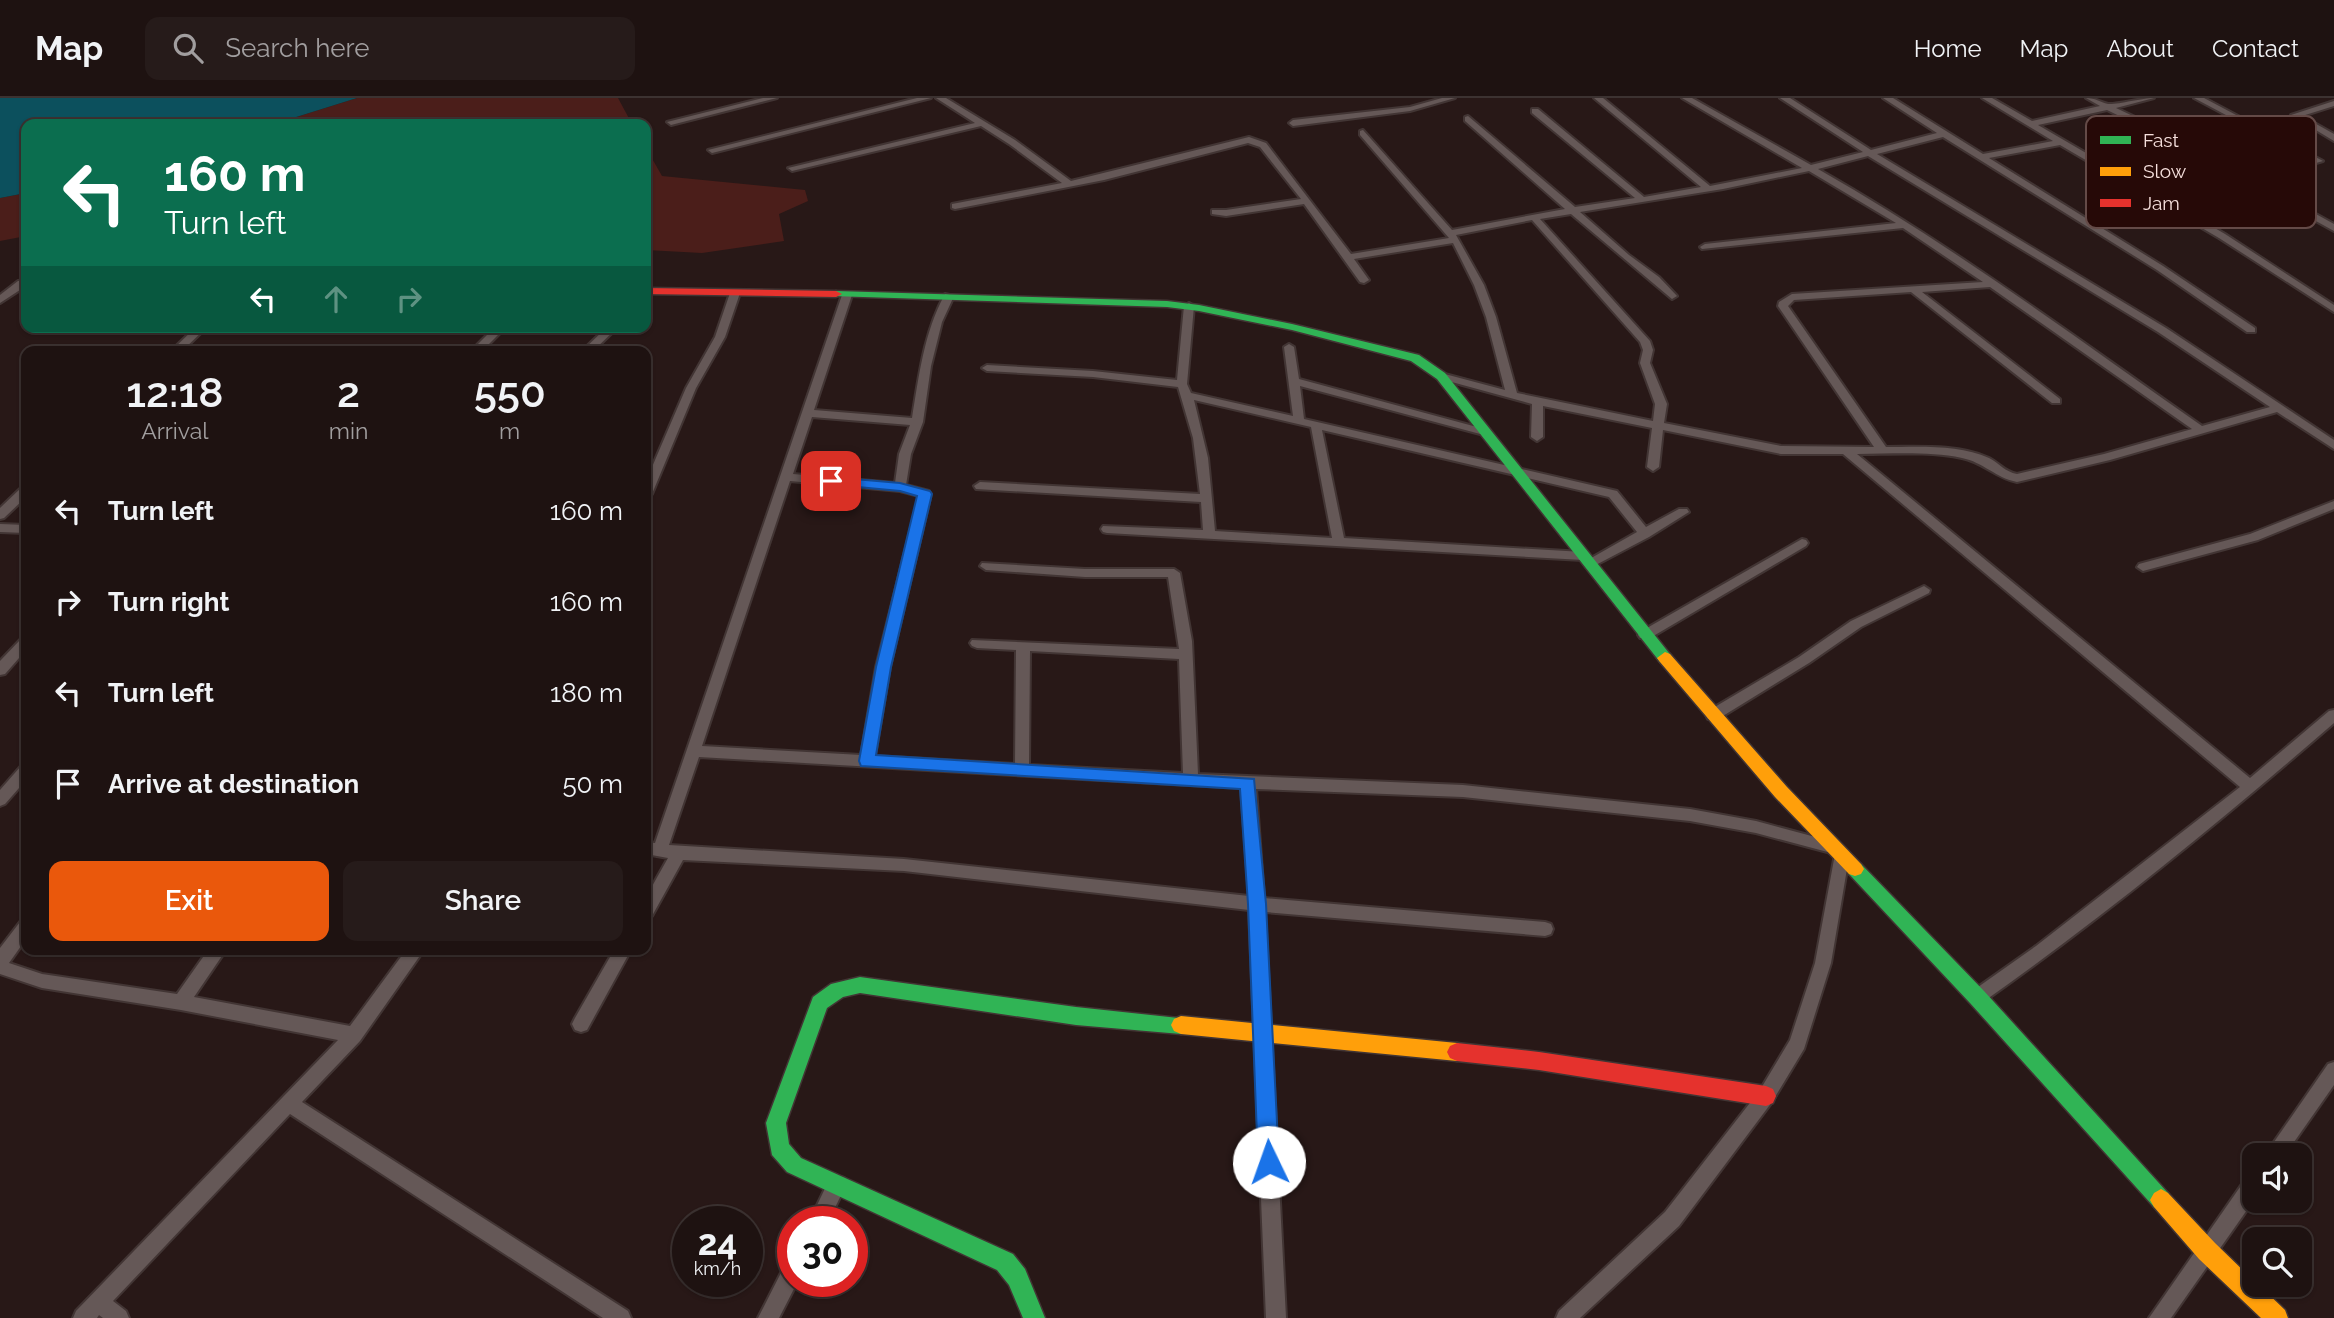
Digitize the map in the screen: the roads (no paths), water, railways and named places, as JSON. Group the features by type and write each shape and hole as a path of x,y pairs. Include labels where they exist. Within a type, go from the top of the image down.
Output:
{"street":[{"path":"671,122 773,98"},
{"path":"712,149 927,98"},
{"path":"940,98 1012,142 1068,183"},
{"path":"1293,123 1399,110 1451,98"},
{"path":"1598,98 1707,188"},
{"path":"1686,98 1906,225 2199,429"},
{"path":"1784,98 1871,154 2107,296 2334,445"},
{"path":"1887,98 2086,222"},
{"path":"1986,98 2086,156"},
{"path":"2090,98 2126,116"},
{"path":"2030,124 2150,98"},
{"path":"2198,98 2233,116"},
{"path":"2298,116 2295,114 2334,103"},
{"path":"1535,111 1640,198"},
{"path":"1468,119 1641,270 1658,278 1672,296"},
{"path":"792,168 980,124"},
{"path":"2316,127 2334,138"},
{"path":"1363,133 1453,237 1479,285 1491,317 1512,395"},
{"path":"1348,257 1453,237 1533,216 1811,168 1943,134"},
{"path":"955,206 1129,171 1249,140 1263,145 1364,280"},
{"path":"1980,157 2062,142"},
{"path":"1215,212 1226,213 1307,201"},
{"path":"1533,216 1645,341 1645,363 1661,404 1653,467"},
{"path":"2316,218 2334,228"},
{"path":"1705,247 1906,225"},
{"path":"2095,228 2251,330"},
{"path":"2208,228 2334,309"},
{"path":"0,300 21,284"},
{"path":"1883,452 1783,306 1784,302 1792,297 1992,284"},
{"path":"1915,291 2056,401"},
{"path":"651,293 949,296 1189,306 1275,322 1415,358 1441,376 1645,635 1713,715 1838,852 1977,997 2207,1251 2277,1318"},
{"path":"651,482 691,388 720,337 735,293"},
{"path":"847,295 693,751 653,849 679,853 904,865 1257,904 1545,929"},
{"path":"900,487 905,454 917,422 926,366 937,322 949,296"},
{"path":"1189,306 1185,389 1207,498 1209,535"},
{"path":"181,346 196,333"},
{"path":"481,346 495,333"},
{"path":"592,346 607,333"},
{"path":"1290,347 1299,420"},
{"path":"987,368 1093,374 1185,389 1316,426 1613,495 1645,534"},
{"path":"1441,376 1538,402 1781,450 1940,452 1971,456 1985,461 2006,476 2020,478 2106,457 2278,408"},
{"path":"1294,381 1483,432"},
{"path":"1537,437 1538,402"},
{"path":"807,414 917,422"},
{"path":"1316,426 1339,542"},
{"path":"1847,452 2250,787"},
{"path":"785,477 900,487 925,494 883,667 867,761"},
{"path":"980,486 1207,498"},
{"path":"0,514 21,495"},
{"path":"2143,567 2254,537 2334,505"},
{"path":"1107,529 1586,560 1645,534 1683,512"},
{"path":"0,528 21,528"},
{"path":"1645,635 1802,543"},
{"path":"986,566 1085,573 1174,573 1185,654 1191,780"},
{"path":"1713,715 1804,660 1856,624 1924,590"},
{"path":"977,643 1185,654"},
{"path":"1022,770 1023,645"},
{"path":"0,670 21,647"},
{"path":"1977,997 2042,951 2250,787 2334,715"},
{"path":"693,751 1248,783 1463,791 1663,812 1756,827 1838,852"},
{"path":"0,800 21,776"},
{"path":"1248,783 1257,904 1276,1318"},
{"path":"1566,1318 1672,1219 1766,1096 1798,1043 1823,963 1838,852"},
{"path":"651,902 679,853"},
{"path":"0,961 21,934"},
{"path":"181,1002 214,955"},
{"path":"83,1318 354,1035 412,955"},
{"path":"581,1024 620,955"},
{"path":"0,967 42,981 181,1002 354,1035"},
{"path":"1034,1318 1017,1277 1005,1262 794,1165 779,1148 776,1123 820,1003 828,994 846,986 860,985 1076,1016 1263,1031 1539,1061 1766,1096"},
{"path":"2282,1143 2334,1070"},
{"path":"290,1104 621,1318"},
{"path":"826,1206 837,1185"},
{"path":"2159,1318 2242,1201"},
{"path":"768,1318 779,1297"},
{"path":"99,1303 119,1318"}],"water":[{"path":"0,98 357,98 290,119 21,119 21,194 0,198"}]}
